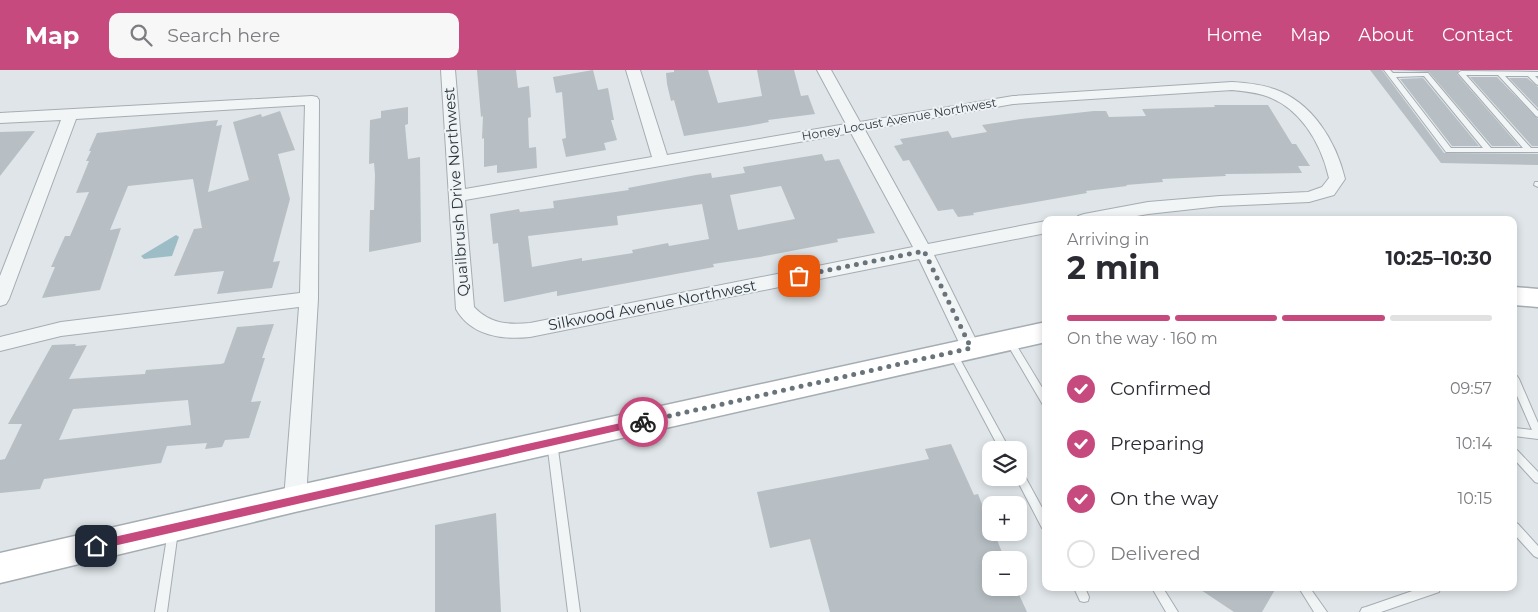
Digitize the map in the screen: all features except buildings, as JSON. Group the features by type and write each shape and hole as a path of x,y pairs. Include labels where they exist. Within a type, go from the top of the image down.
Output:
{"street":[{"name":"Quailbrush Drive Northwest","path":"448,70 464,309 474,321 493,329"},
{"path":"633,70 661,160"},
{"path":"824,70 924,251 962,350"},
{"name":"Honey Locust Avenue Northwest","path":"457,196 1014,100 1232,86 1256,89 1274,94 1294,105 1308,119 1324,142 1335,163 1338,179 1328,191 1309,197 1220,201 1148,208 1105,216"},
{"path":"0,118 312,100 309,299 295,500"},
{"path":"0,299 70,115"},
{"name":"Silkwood Avenue Northwest","path":"493,329 511,332 530,330 1042,228"},
{"path":"1517,296 1538,298"},
{"path":"0,344 61,329 309,299"},
{"path":"0,568 1042,333"}],"lane":[{"path":"1389,72 1426,74 1489,150"},
{"path":"1389,72 1449,150 1538,150"},
{"path":"1529,150 1461,73 1538,74"},
{"path":"1499,73 1538,115"},
{"path":"1529,73 1538,83"},
{"path":"1009,340 1042,395"},
{"path":"962,350 1001,441"},
{"path":"1517,385 1538,435 1517,432"},
{"path":"552,442 574,612"},
{"path":"1517,456 1538,479"},
{"path":"1025,486 1042,517"},
{"path":"161,612 173,528"},
{"path":"1517,530 1538,553"},
{"path":"1159,591 1172,612"},
{"path":"1306,591 1321,612"},
{"path":"1366,612 1426,591"}],"water":[{"path":"176,235 179,237 172,256 144,259 141,256"}],"way so far":[{"path":"643,422 971,348 924,251 799,276"}],"route":[{"path":"96,546 643,422"}]}
